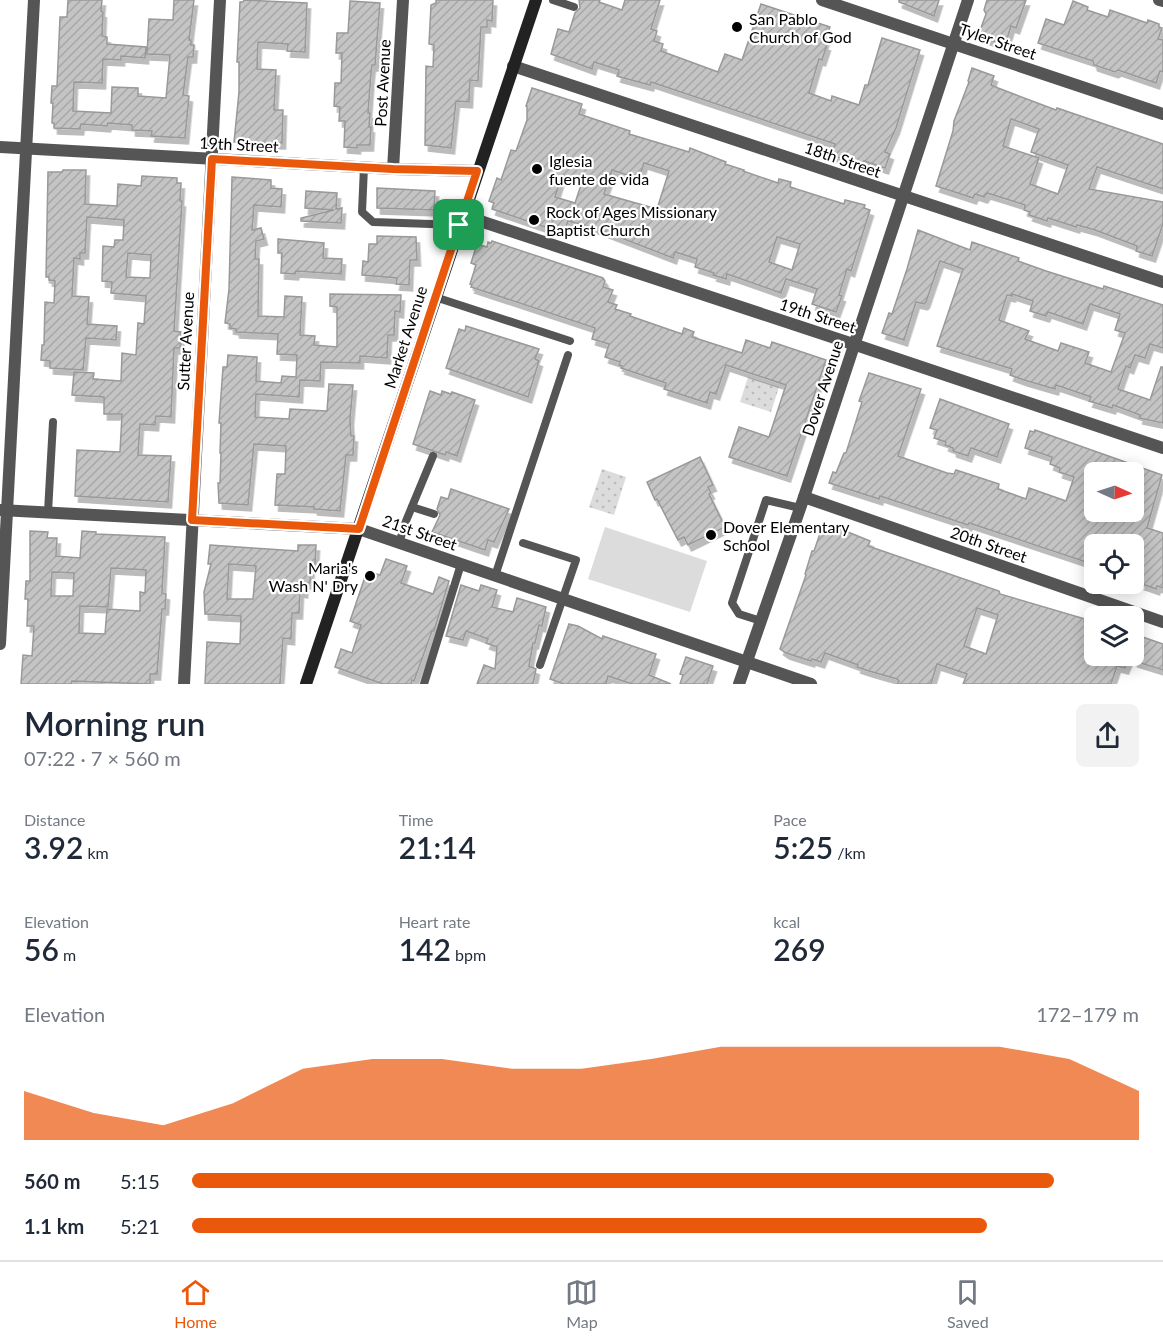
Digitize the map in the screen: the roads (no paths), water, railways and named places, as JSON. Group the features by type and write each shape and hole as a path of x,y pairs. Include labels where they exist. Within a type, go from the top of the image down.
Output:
{"street":[{"path":"0,644 4,510 34,0"},
{"name":"Sutter Avenue","path":"184,684 220,0"},
{"name":"Post Avenue","path":"393,169 403,0"},
{"name":"Market Avenue","path":"306,684 460,220 536,0"},
{"name":"Tyler Street","path":"822,0 1163,114"},
{"name":"Dover Avenue","path":"739,684 802,502 968,0"},
{"name":"18th Street","path":"513,66 1163,282"},
{"name":"19th Street","path":"0,147 393,169 477,171"},
{"name":"19th Street","path":"460,220 854,344 1163,448"},
{"name":"20th Street","path":"802,502 1163,622"},
{"name":"21st Street","path":"4,510 359,529 811,684"}],"lane":[{"path":"553,0 574,7"},
{"path":"364,167 362,212 373,222 460,220"},
{"path":"435,297 570,341"},
{"path":"495,576 568,355"},
{"path":"48,512 53,422"},
{"path":"399,543 433,456"},
{"path":"761,621 739,614 732,603 766,500 802,502"},
{"path":"412,507 434,514"},
{"path":"523,543 576,560 540,665"},
{"path":"424,684 461,564"}],"place":[{"name":"San Pablo Church of God","path":"737,27"},
{"name":"Iglesia fuente de vida","path":"537,169"},
{"name":"Rock of Ages Missionary Baptist Church","path":"534,220"},
{"name":"Dover Elementary School","path":"711,535"},
{"name":"Maria's Wash N' Dry","path":"370,576"}]}
